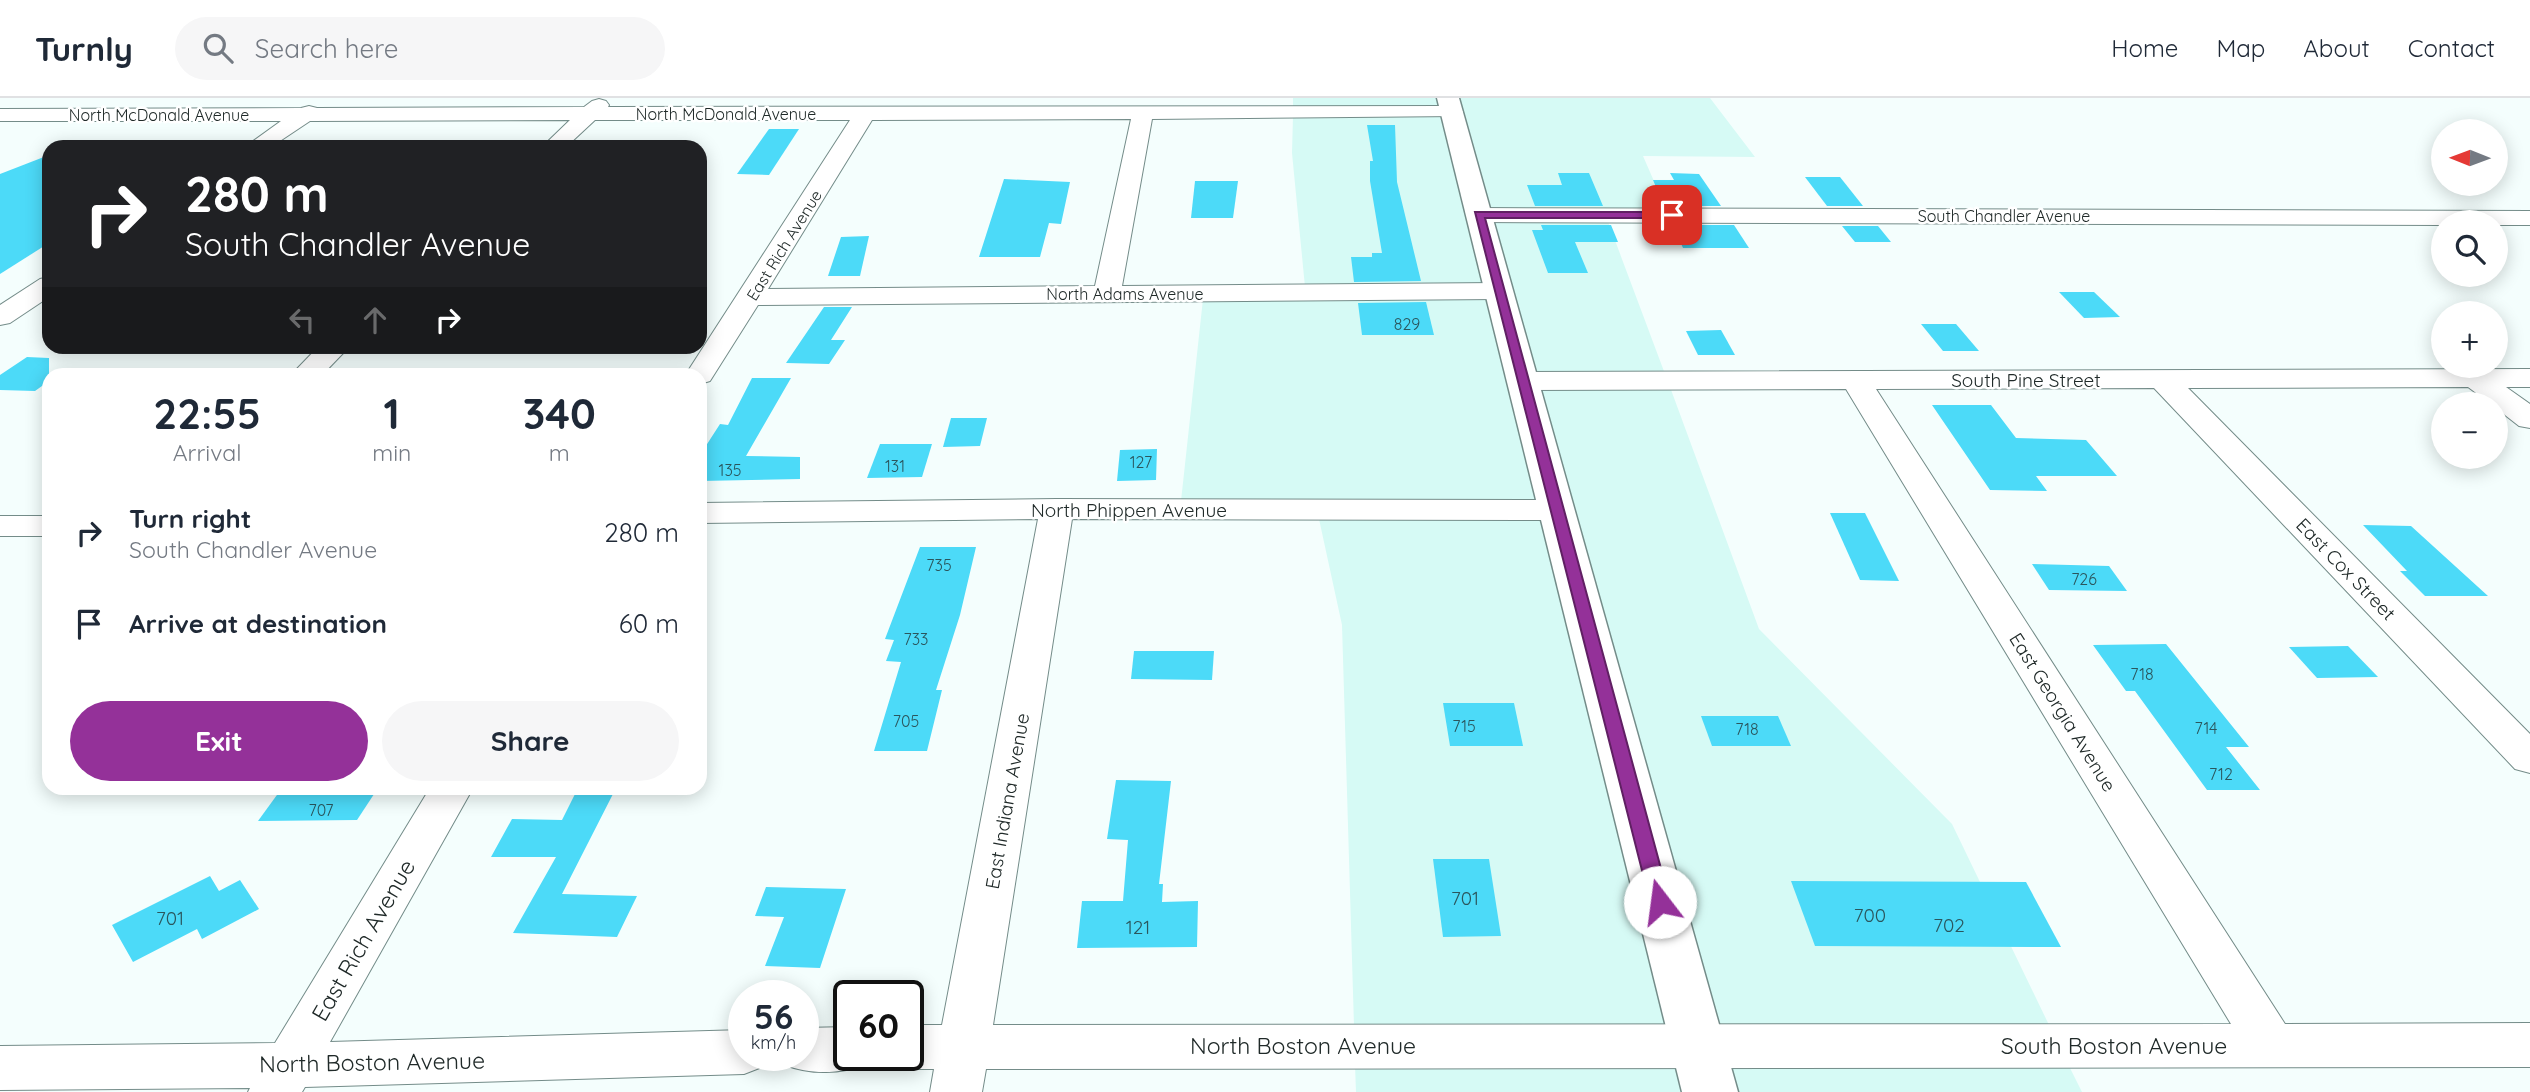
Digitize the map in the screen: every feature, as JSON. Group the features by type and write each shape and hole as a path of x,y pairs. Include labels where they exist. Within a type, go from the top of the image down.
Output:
{"main road":[{"path":"1450,105 1710,1092"}],"street":[{"path":"10,115 54,98"},
{"path":"267,140 330,98"},
{"path":"561,140 606,98"},
{"name":"North McDonald Avenue","path":"10,115 589,114 877,108 1143,113 1450,105"},
{"name":"East Rich Avenue","path":"705,368 877,108"},
{"path":"1107,294 1143,113"},
{"name":"South Chandler Avenue","path":"1479,215 2530,218"},
{"path":"0,317 42,290"},
{"name":"North Adams Avenue","path":"752,297 1499,291"},
{"path":"312,368 327,354"},
{"name":"South Pine Street","path":"1523,381 2530,378"},
{"name":"East Cox Street","path":"2162,379 2530,759"},
{"path":"2476,379 2530,419"},
{"name":"East Georgia Avenue","path":"1855,380 2271,1045"},
{"name":"North Phippen Avenue","path":"707,513 1058,509 1557,510"},
{"name":"East Indiana Avenue","path":"960,1069 1058,509"},
{"path":"0,526 42,526"},
{"name":"East Rich Avenue","path":"282,1079 447,795"},
{"name":"South Boston Avenue","path":"1698,1045 2530,1045"},
{"name":"North Boston Avenue","path":"924,1054 960,1069 1698,1045"},
{"name":"North Boston Avenue","path":"0,1068 282,1079 728,1053"}],"shaded area":[{"path":"1293,98 1437,98 1440,109 1293,109"},
{"path":"1458,98 1710,98 1755,157 1643,156 1667,211 1490,210"},
{"path":"1442,115 1484,286 1305,287 1292,153 1293,116"},
{"path":"1493,219 1607,219 1665,374 1536,375"},
{"path":"1487,296 1538,502 1181,501 1203,299"},
{"path":"1670,387 1759,629 1952,824 2049,1025 1719,1025 1540,388"},
{"path":"1319,519 1542,519 1667,1025 1354,1026 1342,625"},
{"path":"1730,1064 2068,1064 2082,1092 1738,1092"},
{"path":"1355,1065 1677,1065 1684,1092 1356,1092"}],"building":[{"path":"1367,125 1395,125 1397,182 1421,281 1354,282 1351,257 1372,257 1372,253 1382,253 1370,181 1370,161 1373,161"},
{"path":"769,129 799,129 769,175 737,174"},
{"path":"42,158 42,247 0,274 0,174"},
{"path":"1558,173 1589,173 1603,206 1535,206 1527,185 1562,185"},
{"path":"1670,173 1699,174 1721,206 1664,206 1653,180 1674,180"},
{"path":"1805,177 1840,177 1863,206 1827,206"},
{"path":"1004,179 1070,182 1061,224 1049,223 1040,257 979,257"},
{"path":"1195,181 1238,181 1233,218 1191,218"},
{"path":"1541,225 1611,225 1618,242 1575,242 1588,273 1548,273 1532,230 1543,230"},
{"path":"1673,225 1734,225 1749,248 1683,248"},
{"path":"1842,226 1878,226 1891,242 1855,242"},
{"path":"869,236 860,276 828,276 841,237"},
{"path":"2059,292 2094,292 2120,317 2084,318"},
{"path":"1426,302 1434,335 1362,335 1358,303"},
{"path":"824,307 852,307 831,340 845,340 829,364 786,363"},
{"path":"1921,324 1956,324 1979,351 1943,351"},
{"path":"1721,330 1735,355 1698,355 1686,331"},
{"path":"27,357 49,358 49,368 42,368 42,386 35,391 0,390 0,375"},
{"path":"752,378 791,378 746,456 800,457 800,479 707,481 707,444 720,424 728,425"},
{"path":"1932,405 1991,405 2016,438 2086,440 2117,476 2036,476 2047,491 1990,490"},
{"path":"951,418 987,418 980,446 943,447"},
{"path":"880,444 932,444 922,477 867,478"},
{"path":"1157,449 1156,480 1117,481 1120,450"},
{"path":"1830,513 1865,513 1899,581 1860,580"},
{"path":"2363,525 2411,526 2488,596 2425,596 2400,571 2407,571"},
{"path":"920,547 976,547 960,615 936,690 942,690 927,751 874,751 901,662 886,661 894,640 885,639"},
{"path":"2032,564 2109,566 2127,591 2049,590"},
{"path":"2166,644 2249,747 2226,747 2260,790 2207,790 2135,691 2126,691 2093,645"},
{"path":"2348,646 2378,677 2317,678 2289,647"},
{"path":"1134,651 1214,651 1212,680 1131,679"},
{"path":"1443,703 1514,703 1523,746 1450,746"},
{"path":"1701,716 1778,716 1791,746 1712,746"},
{"path":"1116,780 1171,781 1159,884 1163,884 1162,902 1198,901 1197,947 1077,948 1082,901 1123,901 1128,840 1107,839"},
{"path":"277,795 373,795 357,820 258,821"},
{"path":"574,795 612,795 562,894 637,896 617,937 513,933 556,857 491,857 512,819 562,820"},
{"path":"1433,859 1489,859 1501,936 1443,937"},
{"path":"210,876 219,891 240,880 259,909 202,939 197,929 133,962 112,925"},
{"path":"1791,881 2026,882 2061,947 1815,946"},
{"path":"766,887 846,889 820,968 765,966 784,917 755,916"}],"route":[{"path":"1660,902 1479,215 1672,215"}]}
